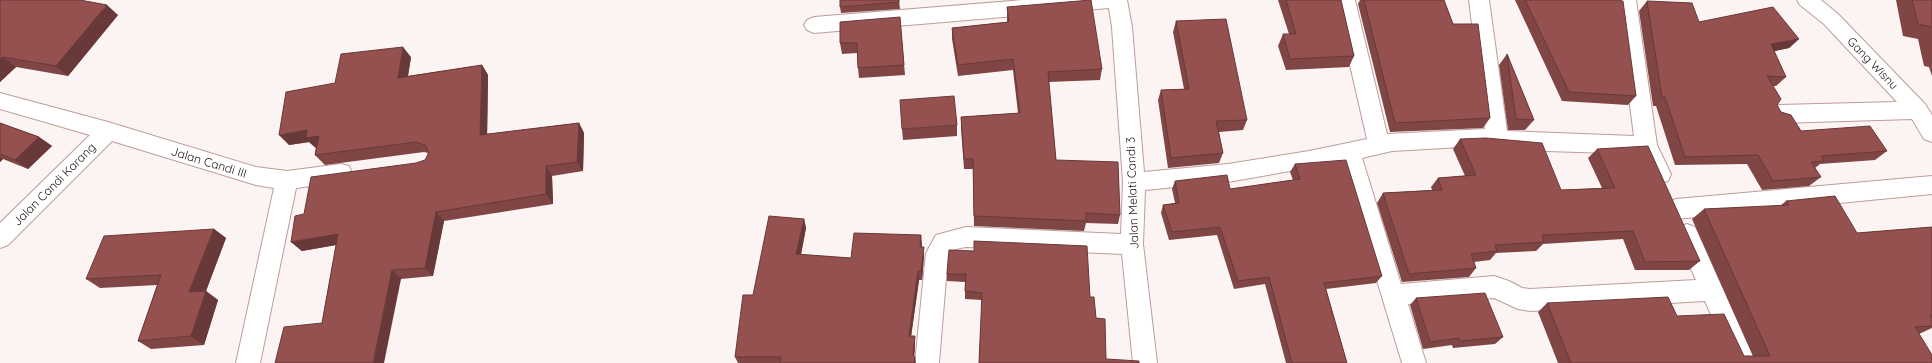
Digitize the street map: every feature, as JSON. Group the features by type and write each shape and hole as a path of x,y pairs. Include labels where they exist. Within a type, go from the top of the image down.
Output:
{"street":[{"path":"814,25 1112,0"},
{"name":"Jalan Melati Candi 3","path":"1117,0 1122,27 1134,182 1132,244 1145,363"},
{"path":"1345,0 1379,145"},
{"path":"1479,0 1497,139"},
{"path":"1626,0 1646,145 1744,363"},
{"name":"Gang Wisnu","path":"1807,0 1831,19 1918,110 1932,133"},
{"name":"Jalan Candi III","path":"0,100 256,176 287,180 363,170"},
{"path":"1779,114 1918,110"},
{"name":"Jalan Candi Karang","path":"0,238 108,131"},
{"path":"1134,182 1228,173 1392,142 1479,137 1646,145"},
{"path":"1349,151 1414,363"},
{"path":"248,363 287,180"},
{"path":"1676,209 1932,185"},
{"path":"927,363 937,253 944,242 966,236 1132,244"},
{"path":"1393,295 1494,287 1501,288 1518,298 1530,300 1711,290"}],"building":[{"path":"0,0 80,0 107,5 56,66 3,57 0,60"},
{"path":"840,0 899,0 899,2 840,7"},
{"path":"1091,0 1102,69 1048,72 1056,160 1118,162 1120,215 1086,213 1086,221 974,216 973,159 964,159 961,117 1020,113 1013,59 958,65 952,28 1009,22 1007,7"},
{"path":"1286,0 1341,0 1354,56 1290,59 1283,34 1296,34"},
{"path":"1364,0 1444,0 1453,24 1478,24 1490,118 1395,123"},
{"path":"1525,0 1623,1 1636,96 1569,92"},
{"path":"1912,0 1932,0 1932,27 1918,24"},
{"path":"1647,1 1692,3 1699,22 1773,7 1799,39 1771,44 1786,77 1767,76 1781,99 1777,105 1781,112 1791,115 1801,131 1870,126 1887,151 1821,156 1824,161 1811,162 1821,177 1773,181 1758,155 1685,157 1665,97 1662,97"},
{"path":"900,17 904,65 858,68 857,43 840,43 840,22"},
{"path":"1226,19 1247,120 1216,121 1223,153 1171,158 1161,90 1189,89 1176,21"},
{"path":"403,47 398,78 482,65 480,135 579,123 577,162 546,166 546,194 436,212 425,268 392,270 373,363 275,363 284,327 322,323 338,234 291,242 295,216 304,214 311,177 416,163 425,160 429,153 425,145 416,142 315,155 319,136 306,138 307,130 279,135 286,92 335,83 341,54"},
{"path":"1507,54 1534,120 1516,119"},
{"path":"954,96 957,125 902,129 900,100"},
{"path":"0,123 39,137 15,160 0,154"},
{"path":"1486,138 1542,143 1561,190 1615,188 1597,149 1648,146 1700,261 1645,262 1633,231 1542,235 1544,242 1495,245 1497,251 1471,254 1476,268 1409,274 1383,193 1442,190 1438,178 1476,175 1460,139"},
{"path":"1346,160 1382,276 1324,283 1347,363 1292,363 1269,277 1238,281 1220,227 1172,232 1163,205 1179,203 1175,181 1227,175 1230,189 1300,179 1295,164"},
{"path":"1835,196 1857,233 1932,227 1932,315 1930,315 1932,318 1932,326 1915,327 1932,355 1932,363 1571,363 1547,303 1668,297 1677,316 1724,314 1744,356 1770,356 1704,209 1789,205 1786,201"},
{"path":"769,216 804,219 796,254 851,258 854,233 921,235 920,247 924,247 921,271 918,271 909,336 915,336 913,355 915,357 914,363 780,363 781,357 735,357 743,295 753,295"},
{"path":"214,229 189,292 206,291 191,336 138,341 161,275 86,279 104,236"},
{"path":"974,241 1087,246 1090,297 1094,297 1096,318 1105,319 1106,359 1139,361 1139,363 979,363 982,293 965,291 966,274 947,274 949,250 974,251"},
{"path":"1485,293 1503,337 1460,341 1459,338 1430,342 1416,298"}]}
